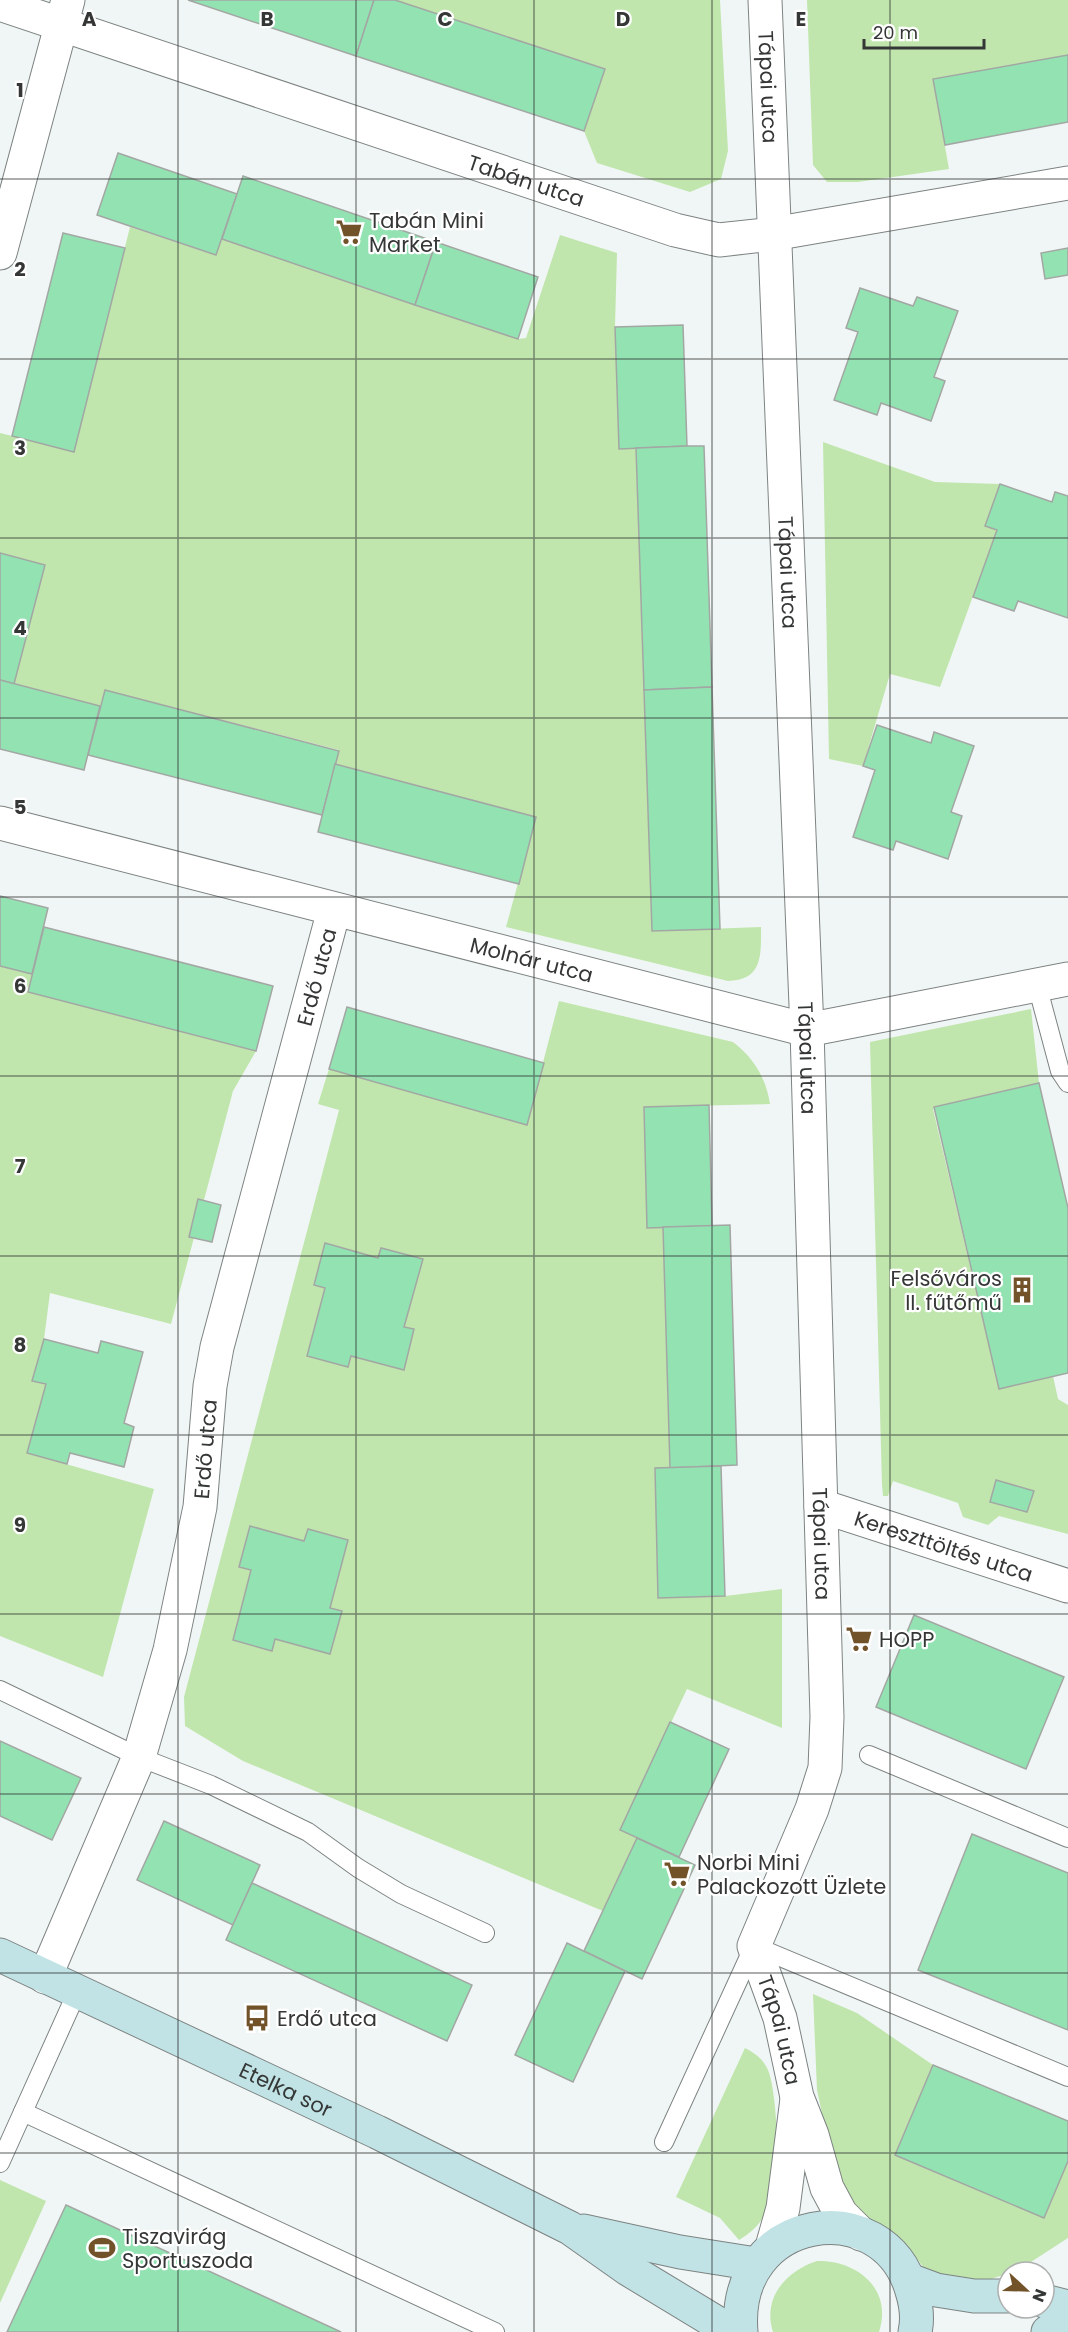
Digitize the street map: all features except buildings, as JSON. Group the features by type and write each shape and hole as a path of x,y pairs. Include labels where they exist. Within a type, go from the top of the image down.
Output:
{"street":[{"name":"Tápai utca","path":"765,0 807,1030 827,1717 825,1768 812,1809 754,1946 780,2018 797,2097 812,2135 827,2188 841,2214 861,2234"},
{"name":"Tabán utca","path":"0,4 64,13 675,230 719,240 773,234 1068,183"},
{"path":"0,253 7,195 64,13"},
{"name":"Molnár utca","path":"0,823 807,1030 1052,982"},
{"name":"Erdő utca","path":"45,1977 139,1757 190,1566 201,1507 210,1386 217,1347 334,910"},
{"name":"Kereszttöltés utca","path":"820,1506 1068,1586"},
{"name":"Etelka sor","path":"0,1955 377,2132 570,2228 628,2269 732,2332"},
{"name":"Tápai utca","path":"764,2256 783,2208 797,2097"},
{"name":"Etelka sor","path":"570,2228 680,2252 764,2256"},
{"path":"741,2332 739,2312 744,2287 764,2256 792,2235 815,2228 839,2228 861,2234 881,2245 897,2261 909,2280 915,2302 915,2332"},
{"path":"909,2280 936,2290 974,2296 996,2296"},
{"path":"1048,2332 1068,2318"}],"lane":[{"path":"1052,982 1060,1071 1068,1083"},
{"path":"0,1690 139,1757 211,1785 308,1832 358,1868 401,1894 485,1933"},
{"path":"869,1755 1068,1836"},
{"path":"664,2142 754,1946 1068,2077"},
{"path":"0,2163 77,1992"},
{"path":"23,2112 495,2332"}],"green space":[{"path":"395,0 720,0 728,151 721,179 690,192 597,163 584,131 605,69"},
{"path":"807,0 1068,0 1068,55 933,79 949,169 858,182 827,182 813,165"},
{"path":"130,227 215,255 222,239 518,339 526,338 560,235 617,253 615,327 619,448 636,448 652,931 761,927 758,964 748,976 728,981 506,927 536,817 335,764 339,750 105,690 100,706 14,684 45,565 0,553 0,433 74,451"},
{"path":"823,442 935,482 1000,484 985,526 997,530 940,687 890,674 863,766 829,759"},
{"path":"0,966 32,974 28,992 256,1051 233,1091 171,1324 50,1293 44,1339 33,1381 46,1384 27,1453 154,1489 103,1677 0,1636"},
{"path":"559,1001 733,1042 758,1069 770,1104 644,1107 663,1227 670,1468 655,1468 658,1597 725,1596 782,1589 782,1728 687,1689 620,1830 637,1838 603,1911 243,1761 185,1726 184,1697 339,1110 318,1104 329,1069 527,1124"},
{"path":"1031,1009 1039,1083 933,1109 999,1388 1053,1376 1058,1399 1068,1405 1068,1534 999,1516 988,1525 963,1517 958,1503 893,1481 888,1496 883,1496 882,1485 870,1042"},
{"path":"813,1994 857,2013 933,2065 895,2155 1044,2217 1068,2161 1068,2238 1034,2260 996,2260 996,2277 984,2281 927,2272 907,2246 865,2215 848,2198 829,2146 817,2090"},
{"path":"745,2048 764,2063 771,2081 776,2114 777,2172 773,2198 767,2211 760,2222 739,2240 720,2218 676,2197"},
{"path":"0,2180 46,2201 0,2303"},
{"path":"817,2261 846,2266 868,2280 876,2290 881,2303 882,2317 879,2332 773,2332 770,2320 771,2308 779,2288 795,2272"}],"place":[{"name":"Tabán Mini Market","path":"349,232"},
{"name":"Felsőváros II. fűtőmű","path":"1022,1290"},
{"name":"HOPP","path":"859,1639"},
{"name":"Norbi Mini Palackozott Üzlete","path":"677,1874"},
{"name":"Erdő utca","path":"257,2018"},
{"name":"Tiszavirág Sportuszoda","path":"102,2248"}]}
